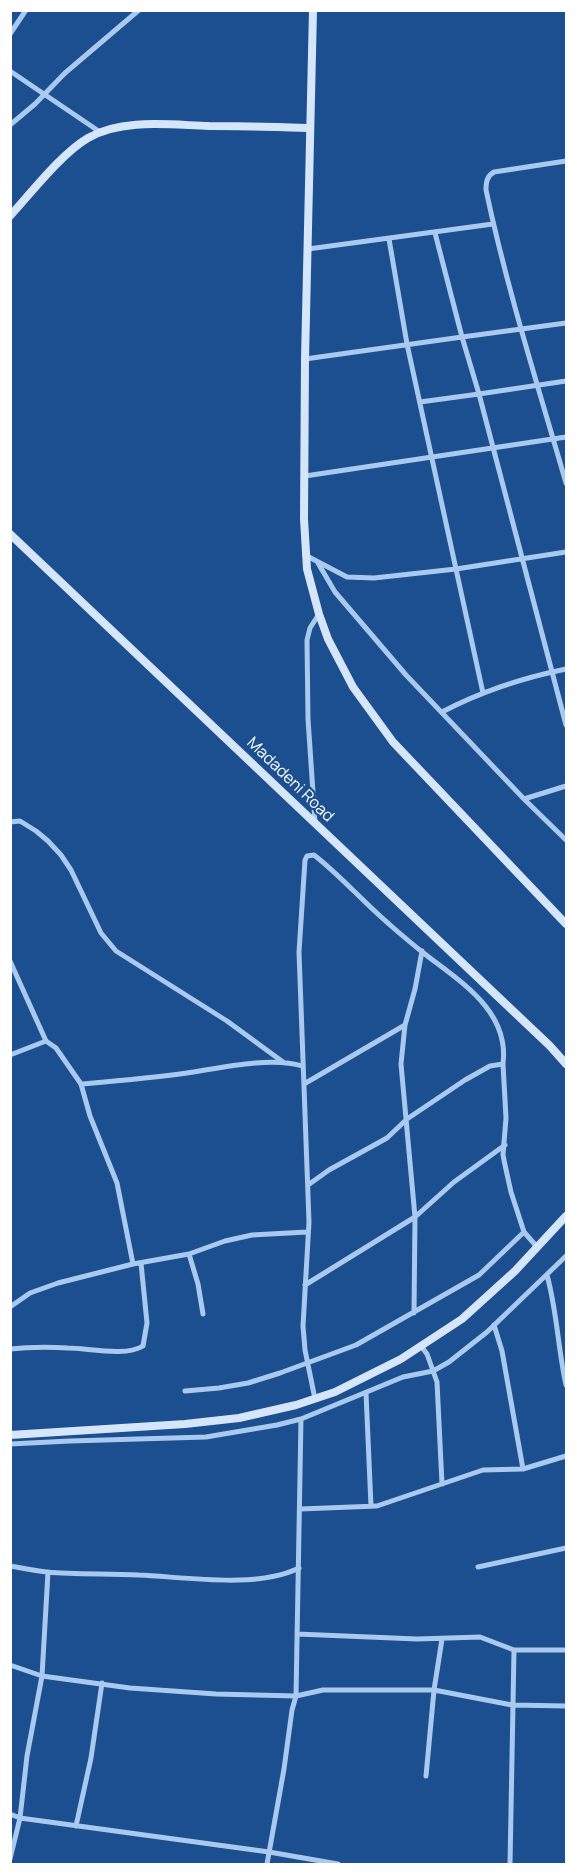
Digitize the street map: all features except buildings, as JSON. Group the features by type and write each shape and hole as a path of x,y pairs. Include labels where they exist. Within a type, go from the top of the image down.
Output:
{"street":[{"path":"10,33 26,10"},
{"path":"10,125 65,73 139,10"},
{"path":"313,10 304,476 305,555 319,614 328,639 353,687 393,742 567,924"},
{"path":"10,71 100,132"},
{"path":"10,216 70,152 100,132 127,126 153,124 310,128"},
{"path":"567,161 494,172 489,175 486,190 537,386 567,483"},
{"path":"308,249 493,224"},
{"path":"435,233 567,725"},
{"path":"388,239 407,344 483,693"},
{"path":"305,359 567,323"},
{"path":"420,402 567,381"},
{"path":"304,476 567,437"},
{"name":"Madadeni Road","path":"10,534 567,1064"},
{"path":"305,555 340,574 355,578 374,578 456,569 567,552"},
{"path":"318,563 328,583 347,608 406,675 524,799 567,840"},
{"path":"315,822 308,719 307,640 310,628 319,614"},
{"path":"442,712 518,680 567,669"},
{"path":"524,799 567,786"},
{"path":"10,822 20,821 36,831 62,855 101,933 116,951 227,1021 283,1062"},
{"path":"315,1399 303,1326 308,1185 298,952 307,856 314,855 329,867 387,922 458,978 496,1022 502,1035 504,1049 506,1112 503,1155 511,1192 524,1232 538,1248"},
{"path":"414,1313 416,1218 402,1081 405,1025 415,990 422,951"},
{"path":"10,961 46,1041 56,1048 81,1084 90,1116 117,1183 132,1264"},
{"path":"304,1084 405,1025"},
{"path":"10,1055 46,1041"},
{"name":"Madadeni Road","path":"550,1046 567,1057"},
{"path":"81,1084 267,1062 283,1062 302,1066"},
{"path":"308,1185 329,1170 387,1138 407,1119 479,1071 503,1064"},
{"path":"305,1285 416,1218 454,1182 505,1145"},
{"path":"10,1435 212,1422 239,1418 335,1392 386,1367 462,1319 538,1248 567,1216"},
{"path":"10,1307 30,1293 49,1285 132,1264 189,1254 252,1234 307,1232"},
{"path":"185,1391 234,1386 308,1364 356,1346 479,1275 524,1232"},
{"path":"189,1254 198,1284 203,1314"},
{"path":"10,1444 206,1437 301,1419 403,1377 433,1371 465,1351 567,1256"},
{"path":"10,1349 68,1348 120,1351 138,1349 143,1346 147,1323 141,1263"},
{"path":"547,1275 552,1291 567,1385"},
{"path":"494,1325 502,1351 523,1469"},
{"path":"421,1346 427,1354 438,1388 442,1484"},
{"path":"366,1393 371,1506"},
{"path":"267,1864 296,1696 301,1419"},
{"path":"300,1509 371,1506 483,1470 523,1469 567,1456"},
{"path":"478,1567 567,1548"},
{"path":"10,1566 48,1572 192,1579 270,1577 289,1573 299,1568"},
{"path":"10,1859 20,1818 27,1756 42,1676 48,1572"},
{"path":"297,1634 441,1639 480,1637 514,1650 567,1650"},
{"path":"426,1776 441,1639"},
{"path":"510,1864 514,1650"},
{"path":"10,1665 42,1676 130,1688 216,1694 296,1696 323,1690 434,1690 513,1705 567,1706"},
{"path":"76,1826 91,1758 102,1683"},
{"path":"10,1814 20,1818 269,1852 338,1864"}]}
